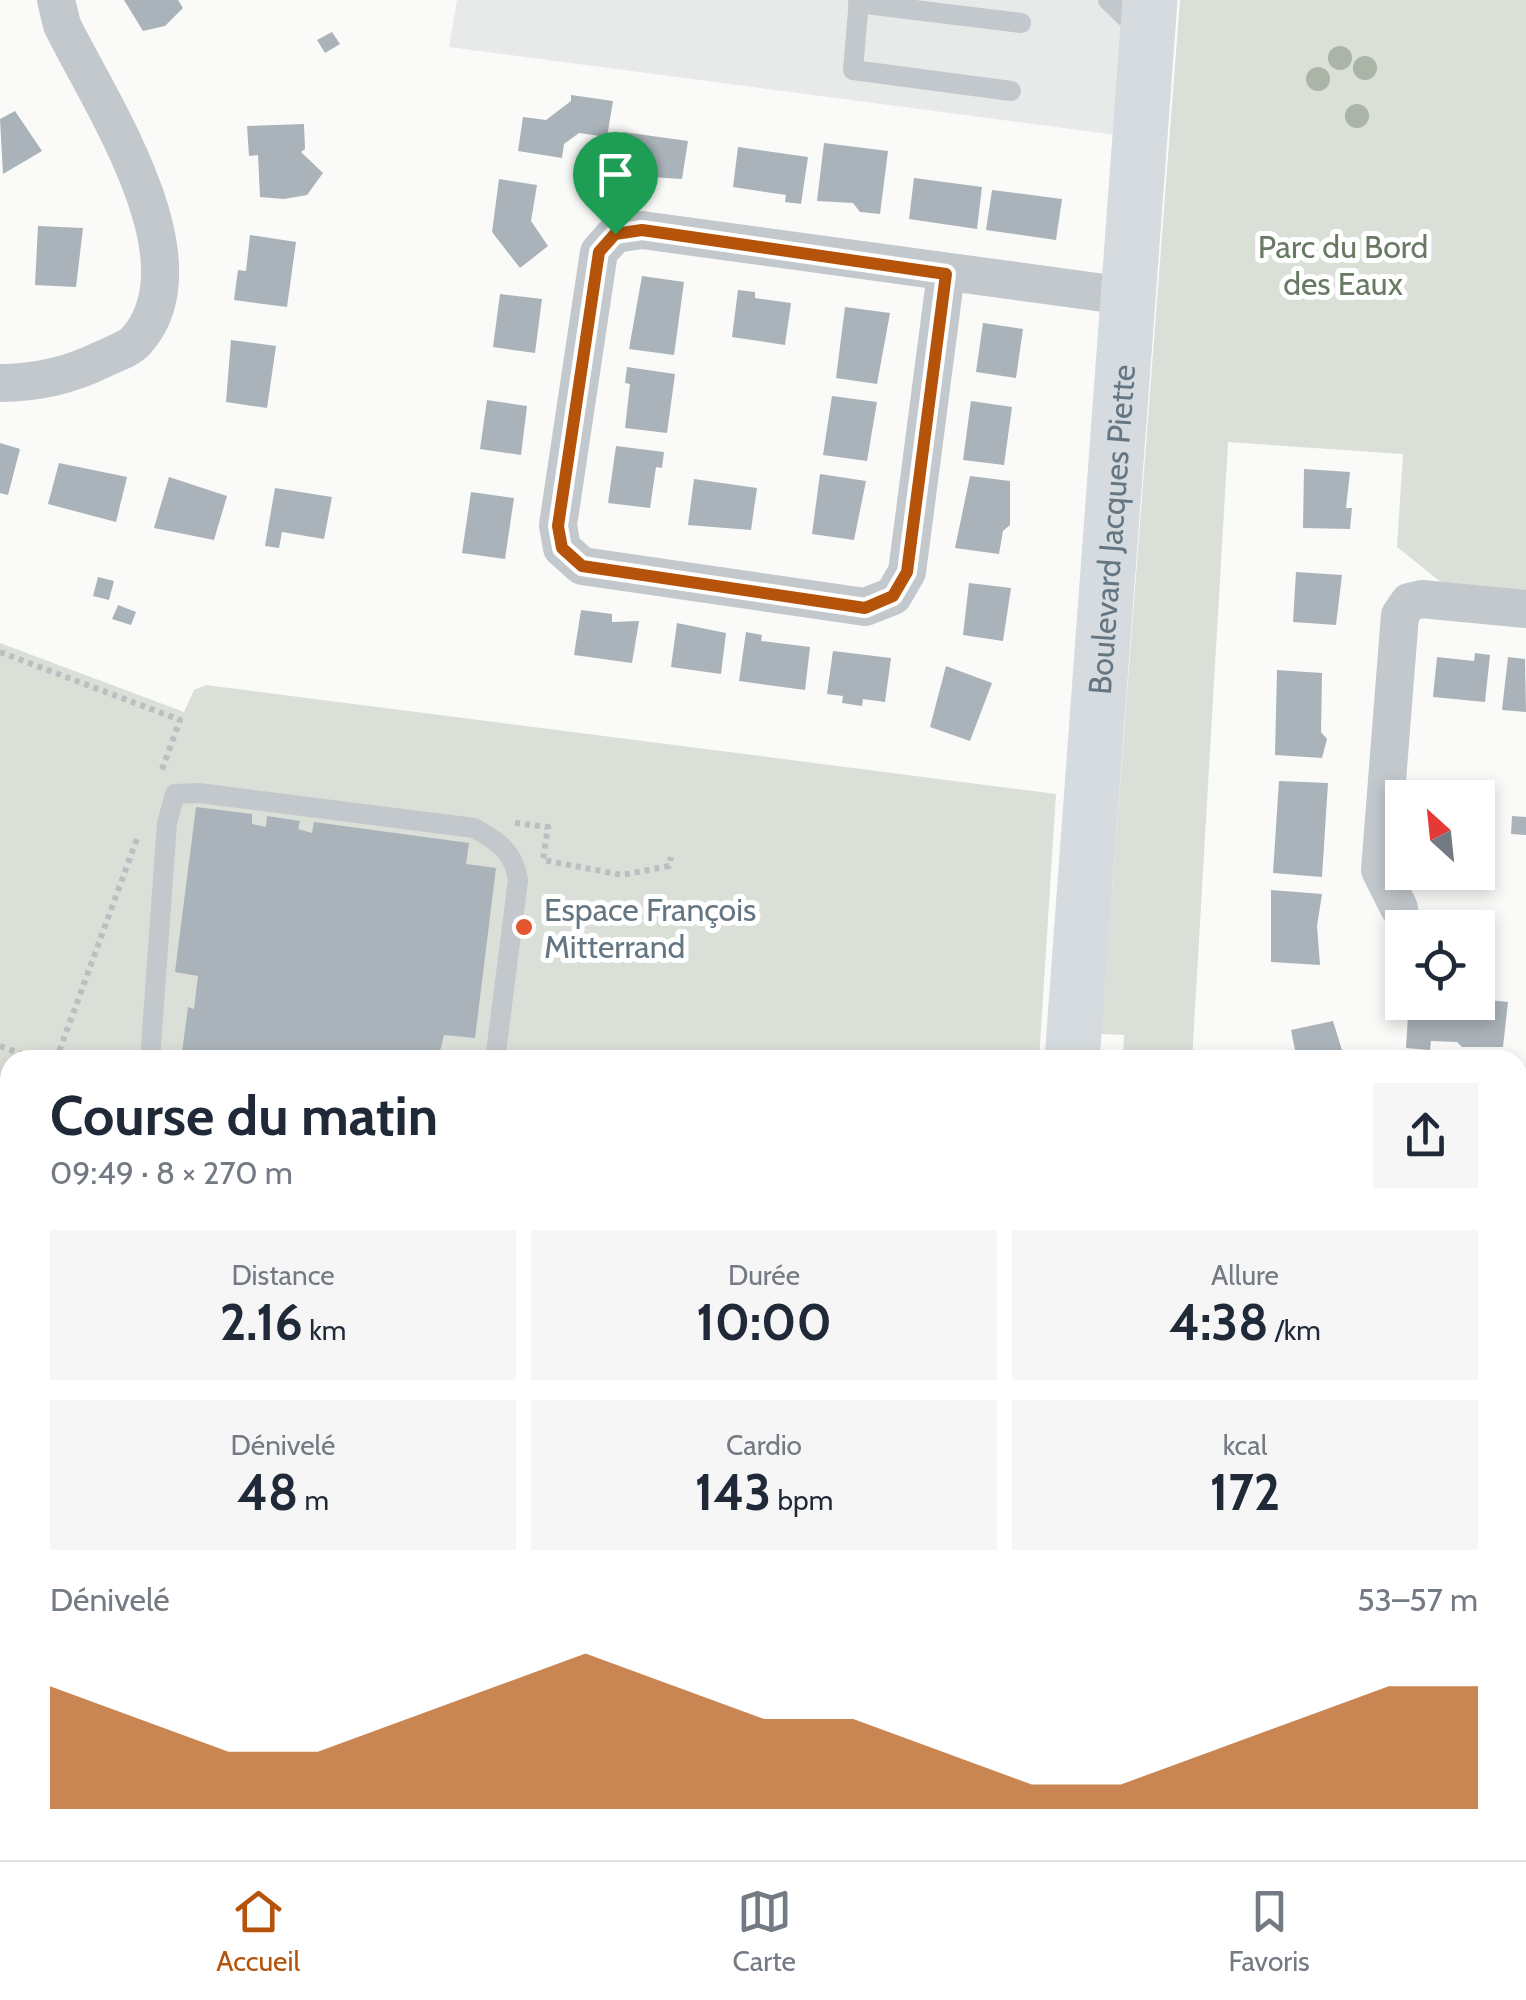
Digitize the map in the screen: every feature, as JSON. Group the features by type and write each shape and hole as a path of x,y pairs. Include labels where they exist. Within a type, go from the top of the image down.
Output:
{"main road":[{"name":"Boulevard Jacques Piette","path":"1073,1050 1126,296 1135,12"}],"street":[{"path":"0,383 26,383 86,368 136,343 156,303 162,254 153,210 62,26 56,0"},
{"path":"946,274 907,572 893,596 865,608 582,566 562,548 558,526 599,252 615,234 642,230 1126,296"},
{"path":"1400,908 1380,870 1400,615 1409,602 1422,599 1526,609"}],"lane":[{"path":"1011,91 853,70 859,2 1021,23"},
{"path":"151,1050 167,823 176,794 200,793 474,828 494,838 516,861 518,880 496,1050"}],"path":[{"path":"0,652 180,720 160,774"},
{"path":"494,838 504,821 548,827 543,860 622,875 669,866 671,857"},
{"path":"60,1050 141,827"}],"shaded area":[{"path":"457,0 1127,0 1117,135 449,47"}],"green space":[{"name":"Parc du Bord des Eaux","path":"1180,0 1526,0 1526,609 1467,603 1397,547 1403,454 1228,442 1193,1050 1123,1050 1124,1035 1101,1034"},
{"name":"Espace François Mitterrand","path":"0,643 184,712 194,690 206,685 1056,794 1040,1050 0,1050"}],"building":[{"path":"124,0 178,0 183,8 165,26 143,31"},
{"path":"332,32 340,44 325,53 317,40"},
{"path":"571,95 613,101 607,137 579,133 564,144 562,158 518,151 523,117 546,120 571,101"},
{"path":"15,111 42,151 3,174 0,119"},
{"path":"304,124 305,149 301,152 323,173 307,195 284,199 260,197 258,155 249,156 247,126"},
{"path":"623,132 688,141 682,179 617,175"},
{"path":"824,143 888,151 880,214 860,212 853,203 817,201"},
{"path":"738,147 808,157 801,204 785,202 786,195 733,187"},
{"path":"914,178 982,187 977,229 909,219"},
{"path":"499,179 537,185 531,221 548,246 520,268 492,232"},
{"path":"992,190 1062,199 1056,240 986,230"},
{"path":"38,226 83,228 76,287 35,285"},
{"path":"250,235 296,242 287,307 234,300 238,270 246,271"},
{"path":"642,276 684,282 674,355 629,349"},
{"path":"738,290 755,292 755,298 791,303 785,345 732,337"},
{"path":"500,294 542,299 535,353 493,347"},
{"path":"845,307 890,313 877,384 836,378"},
{"path":"983,323 1023,329 1016,378 976,372"},
{"path":"231,340 276,346 267,408 226,402"},
{"path":"627,367 675,374 667,433 625,428 630,384 625,383"},
{"path":"832,396 877,402 867,461 823,455"},
{"path":"487,400 527,406 521,455 480,449"},
{"path":"971,401 1012,407 1004,465 963,460"},
{"path":"0,443 20,449 8,495 0,493"},
{"path":"616,446 664,452 662,468 656,467 650,508 608,503"},
{"path":"59,463 127,477 116,522 48,504"},
{"path":"1304,469 1350,472 1346,508 1352,508 1350,529 1303,528"},
{"path":"820,474 866,481 854,540 812,534"},
{"path":"970,476 1010,481 1010,525 1003,531 999,554 955,548"},
{"path":"169,477 227,496 214,540 154,528"},
{"path":"694,479 757,488 751,530 688,525"},
{"path":"275,488 332,497 324,539 282,532 279,548 265,546"},
{"path":"471,492 514,498 505,559 462,553"},
{"path":"1296,572 1342,575 1336,625 1293,622"},
{"path":"98,577 114,581 109,600 93,596"},
{"path":"969,583 1011,588 1003,641 963,635"},
{"path":"118,605 136,612 131,625 112,619"},
{"path":"581,610 612,614 612,622 639,621 632,663 574,655"},
{"path":"677,623 726,633 721,674 671,667"},
{"path":"746,632 762,635 761,641 810,647 805,690 739,681"},
{"path":"833,651 891,658 885,702 863,699 862,706 842,703 843,696 827,694"},
{"path":"1475,653 1490,655 1485,702 1433,697 1437,657 1474,661"},
{"path":"1508,657 1525,659 1526,712 1502,710"},
{"path":"946,666 992,683 970,741 930,727"},
{"path":"1277,670 1322,673 1321,732 1327,739 1322,758 1275,755"},
{"path":"1279,781 1328,783 1322,877 1273,873"},
{"path":"196,807 252,814 252,824 266,827 267,816 300,821 298,829 312,833 314,822 469,843 466,864 496,868 475,1038 444,1035 440,1050 182,1050 188,1007 194,1009 198,976 175,972"},
{"path":"1512,816 1526,817 1526,835 1511,834"},
{"path":"1271,890 1322,894 1317,926 1320,965 1271,962"},
{"path":"1495,1001 1508,1002 1503,1047 1462,1047 1457,1042 1431,1041 1430,1050 1406,1048 1408,1020 1495,1020"},
{"path":"1333,1021 1342,1050 1295,1050 1291,1030"}],"place":[{"name":"Espace François Mitterrand","path":"524,927"}],"route":[{"path":"642,230 946,274 907,572 893,596 865,608 582,566 562,548 558,526 599,252 615,234 642,230"}]}
